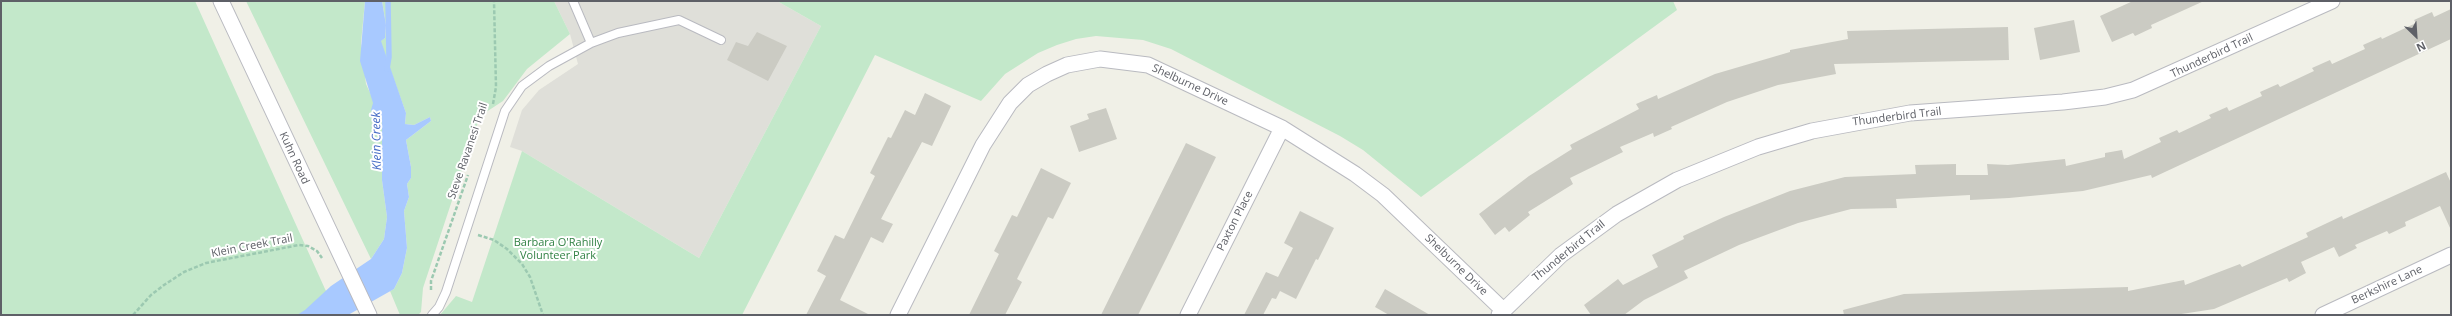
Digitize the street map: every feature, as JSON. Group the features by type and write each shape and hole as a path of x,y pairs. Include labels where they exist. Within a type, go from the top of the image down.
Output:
{"street":[{"name":"Kuhn Road","path":"221,1 369,315"},
{"name":"Thunderbird Trail","path":"1501,312 1561,255 1617,214 1677,180 1758,147 1812,131 1910,113 2063,102 2105,97 2133,90 2332,1"},
{"name":"Shelburne Drive","path":"898,315 997,121 1010,103 1028,85 1047,74 1067,65 1100,59 1148,65 1282,128 1355,174 1383,195 1501,312"},
{"name":"Paxton Place","path":"1188,315 1282,128"},
{"name":"Berkshire Lane","path":"2323,315 2451,255"}],"lane":[{"path":"573,1 591,43"},
{"path":"432,315 439,307 446,292 505,111 522,86 549,66 591,43 618,33 679,20 721,40"}],"path":[{"name":"Steve Ravanesi Trail","path":"492,106 496,87 494,1"},
{"name":"Steve Ravanesi Trail","path":"431,295 431,281 469,172"},
{"path":"466,230 494,240 507,249 522,264 530,277 543,315"},
{"name":"Klein Creek Trail","path":"133,315 151,295 164,285 184,272 206,263 299,246 308,246 317,251 323,260"}],"shaded area":[{"path":"554,1 777,1 821,26 699,258 522,151 510,147 522,110 539,90 578,64 570,34"}],"green space":[{"path":"1,1 195,1 325,289 339,315 1,315"},
{"path":"246,1 365,1 361,43 366,84 382,119 382,180 387,217 384,239 371,259"},
{"path":"382,1 554,1 570,34 527,69 503,101 480,116 423,288 421,312 418,315 400,315 390,291 394,289 402,273 407,248 404,211 409,197 407,184 411,178 411,167 406,140 431,121 430,117 414,125 405,124 406,113 380,41 385,38 386,25"},
{"name":"Barbara O'Rahilly Volunteer Park","path":"777,1 1673,1 1677,10 1421,197 1363,150 1340,136 1171,49 1143,40 1096,36 1076,39 1057,45 1038,53 1005,74 981,101 875,55 742,315 440,315 456,296 472,302 522,151 699,258 821,26"}],"water":[{"path":"365,1 382,1 386,25 385,38 381,41 406,113 405,124 414,125 430,117 431,121 406,140 411,167 411,178 407,184 409,197 404,211 407,248 402,273 394,289 348,315 297,315 305,310 331,286 371,259 384,239 387,217 382,180 382,119 375,117 371,110 373,103 360,61"}],"building":[{"path":"2133,1 2204,1 2151,25 2152,28 2135,36 2133,33 2112,42 2100,16"},
{"path":"2451,9 2451,39 2152,178 2151,175 2083,191 1970,200 1970,195 1896,199 1897,208 1851,209 1798,223 1739,245 1684,271 1688,278 1644,300 1624,315 1591,315 1584,305 1618,279 1623,285 1658,267 1652,255 1684,239 1683,236 1724,217 1790,191 1845,177 1916,174 1915,165 1956,164 1956,175 1988,175 1987,164 2008,165 2065,159 2066,166 2105,157 2105,153 2122,150 2124,159 2161,142 2159,138 2177,130 2179,133 2211,118 2209,115 2227,107 2229,111 2262,96 2260,92 2278,84 2280,87 2314,71 2312,68 2330,60 2332,64 2365,49 2363,45 2381,37 2382,39 2416,23 2414,20 2432,12 2434,17"},
{"path":"2074,20 2080,52 2040,60 2034,28"},
{"path":"2008,27 2009,60 1834,64 1836,74 1778,85 1727,102 1671,127 1672,129 1654,137 1653,133 1620,147 1623,152 1570,178 1573,184 1528,212 1530,215 1509,232 1505,227 1495,235 1479,214 1529,176 1572,149 1570,145 1639,109 1636,104 1657,95 1658,99 1715,74 1790,52 1790,50 1848,39 1847,31"},
{"path":"757,32 787,46 768,81 727,60 736,42 748,46"},
{"path":"925,93 951,106 932,146 922,142 881,219 893,224 883,243 871,237 840,300 870,315 806,315 826,276 817,271 835,235 844,239 875,176 870,173 888,137 891,138 905,110 915,115"},
{"path":"1106,108 1117,139 1079,152 1070,126 1089,119 1087,114"},
{"path":"1186,143 1216,157 1166,259 1138,315 1101,315"},
{"path":"1041,168 1071,183 1053,219 1048,217 1017,279 1022,282 1005,315 969,315 999,254 994,251 1012,215 1017,217"},
{"path":"2446,172 2451,183 2451,230 2440,206 2405,222 2406,226 2389,234 2387,231 2355,245 2357,248 2339,257 2334,247 2301,262 2306,273 2289,282 2287,278 2214,309 2175,315 1844,315 1843,310 1904,294 2128,287 2128,291 2184,280 2185,285 2240,264 2242,267 2308,237 2306,233 2342,216 2343,219"},
{"path":"1300,211 1334,228 1318,260 1316,259 1296,299 1280,291 1276,299 1272,298 1263,315 1244,315 1266,272 1278,277 1293,248 1284,243"},
{"path":"1385,289 1430,315 1389,315 1375,307"}],"waterway":[{"name":"Klein Creek","path":"387,69 389,57 388,1"}]}
